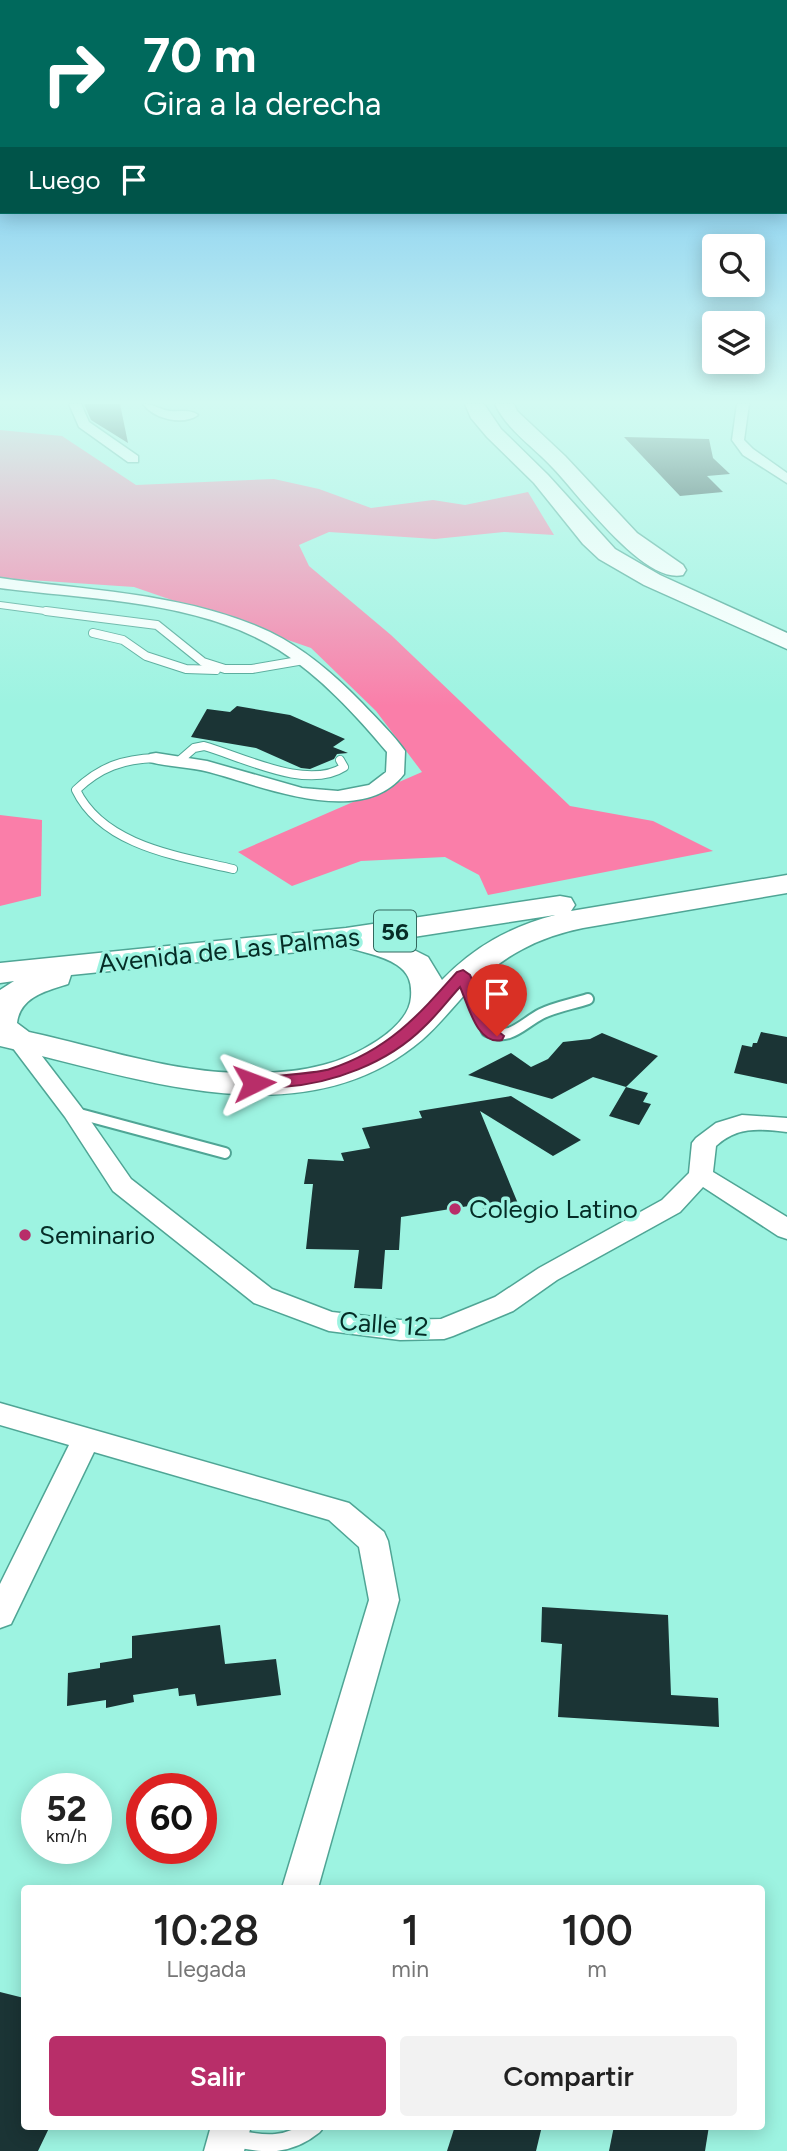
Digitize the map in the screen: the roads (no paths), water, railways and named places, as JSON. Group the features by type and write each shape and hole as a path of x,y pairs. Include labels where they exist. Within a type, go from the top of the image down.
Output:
{"main road":[{"path":"562,504 591,539 625,567 787,642"},
{"path":"597,504 654,559 787,621"},
{"name":"Avenida de Las Palmas","path":"0,973 346,939 593,900 787,862"},
{"path":"93,965 32,985 11,998 0,1011 0,1027 8,1038 177,1075 254,1083 286,1082 332,1074 391,1047 418,1025 463,975 501,947 523,935 560,924 787,884"},
{"path":"346,939 391,948 414,959 426,978 428,999 418,1025"}],"street":[{"path":"0,583 161,606 233,622 267,636 304,660 362,711 396,751 395,774 375,789 338,797 301,793 179,761 156,758"},
{"name":"Calle 12","path":"8,1038 73,1112 122,1185 263,1296 329,1321 400,1329 444,1329 505,1304 548,1274 671,1206 701,1175"},
{"path":"787,1125 743,1121 720,1128 704,1143 701,1175 787,1230"},
{"path":"0,1414 339,1511 373,1541 384,1600 301,1885"},
{"path":"0,1615 86,1439"}],"lane":[{"path":"0,605 157,625 169,631 204,663 219,670"},
{"path":"93,634 123,640 146,656 186,669 219,670 304,660"},
{"path":"179,761 187,752 204,746 298,775 315,777 340,772 344,767 340,760"},
{"path":"156,758 129,758 102,769 76,790 78,800 90,815 101,822 155,848 233,869"},
{"path":"463,975 487,1031 497,1036 510,1034 542,1013 588,999"},
{"path":"73,1112 107,1124 225,1153"},
{"path":"228,2138 276,2147 304,2136 310,2130"}],"place":[{"name":"Colegio Latino","path":"455,1209"},
{"name":"Seminario","path":"25,1235"}]}
